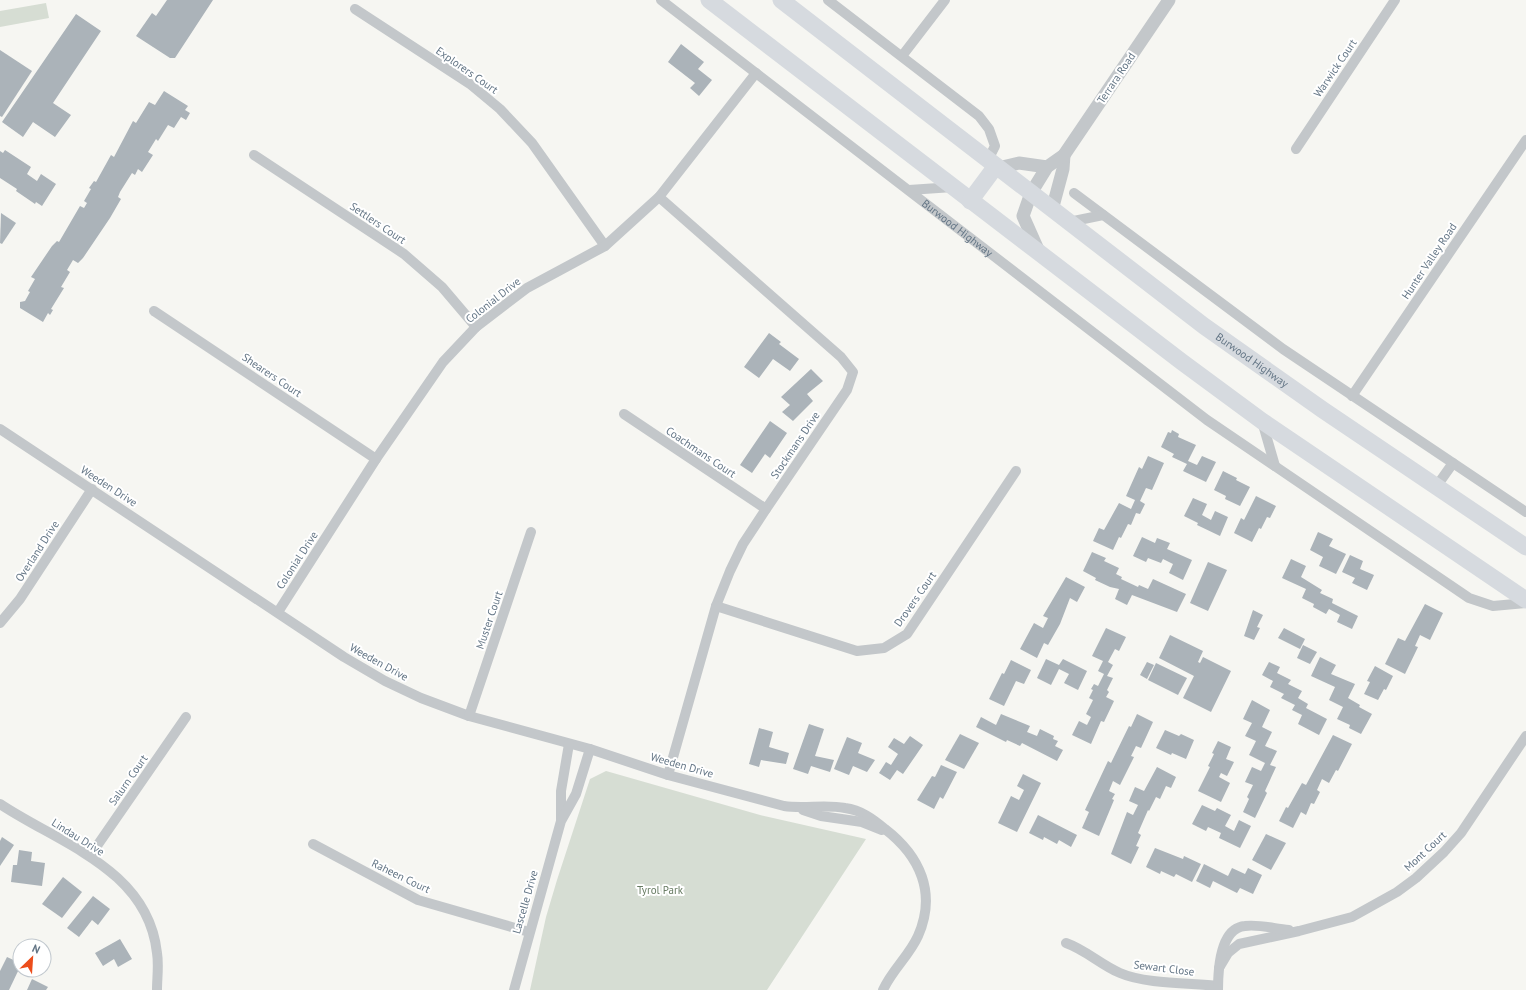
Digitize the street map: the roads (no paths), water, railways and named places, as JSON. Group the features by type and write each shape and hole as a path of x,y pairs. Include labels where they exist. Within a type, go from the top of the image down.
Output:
{"highway":[{"path":"709,0 970,201 1262,421 1526,600"},
{"name":"Burwood Highway","path":"781,0 1204,326 1436,487 1526,547"},
{"path":"970,201 994,165"}],"street":[{"name":"Burwood Highway","path":"661,0 1201,415 1469,598 1493,606 1526,603"},
{"path":"828,0 985,122 995,146 994,165 1019,164 1047,166"},
{"path":"902,56 944,0"},
{"name":"Terrara Road","path":"1039,252 1023,216 1030,193 1047,166 1064,155 1169,0"},
{"name":"Warwick Court","path":"1296,149 1395,0"},
{"name":"Explorers Court","path":"355,9 470,84 500,109 532,143 605,246"},
{"name":"Colonial Drive","path":"278,612 376,459 443,362 476,327 527,288 605,246 659,197 756,73"},
{"name":"Hunter Valley Road","path":"1352,396 1526,140"},
{"name":"Settlers Court","path":"254,155 404,254 442,287 476,327"},
{"name":"Terrara Road","path":"1052,210 1063,169 1064,155"},
{"name":"Burwood Highway","path":"909,190 953,187"},
{"path":"1074,193 1266,337 1526,512"},
{"name":"Stockmans Drive","path":"659,197 841,357 853,372 847,390 766,509 744,544 730,571 716,606 668,775"},
{"path":"1069,222 1103,215"},
{"name":"Shearers Court","path":"154,311 376,459"},
{"name":"Coachmans Court","path":"624,414 766,509"},
{"path":"1262,421 1275,466"},
{"name":"Weeden Drive","path":"0,429 344,657 385,681 421,698 469,716 590,749 668,775 796,808 835,806 856,810 874,820 903,843 920,870 925,884 925,908 918,936 883,990"},
{"path":"1436,487 1453,462"},
{"name":"Drovers Court","path":"716,606 857,651 884,648 907,634 1016,471"},
{"name":"Overland Drive","path":"0,623 20,599 92,489"},
{"name":"Muster Court","path":"469,716 531,532"},
{"name":"Salurn Court","path":"90,856 186,717"},
{"name":"Mont Court","path":"1219,968 1228,954 1239,944 1299,932 1352,917 1391,895 1416,878 1444,852 1461,833 1526,736"},
{"name":"Lascelle Drive","path":"561,821 561,791 569,744"},
{"name":"Lascelle Drive","path":"514,990 561,821 576,794 590,749"},
{"name":"Lindau Drive","path":"0,804 90,856 125,884 137,899 146,917 157,953 157,990"},
{"name":"Raheen Court","path":"313,844 418,900 529,932"},
{"name":"Mont Court","path":"1218,988 1219,968 1224,946 1230,934 1236,929 1249,926 1299,932"},
{"name":"Sewart Close","path":"1066,943 1085,951 1110,968 1131,977 1218,988"}],"park label":[{"name":"Tyrol Park","path":"660,890"}]}
